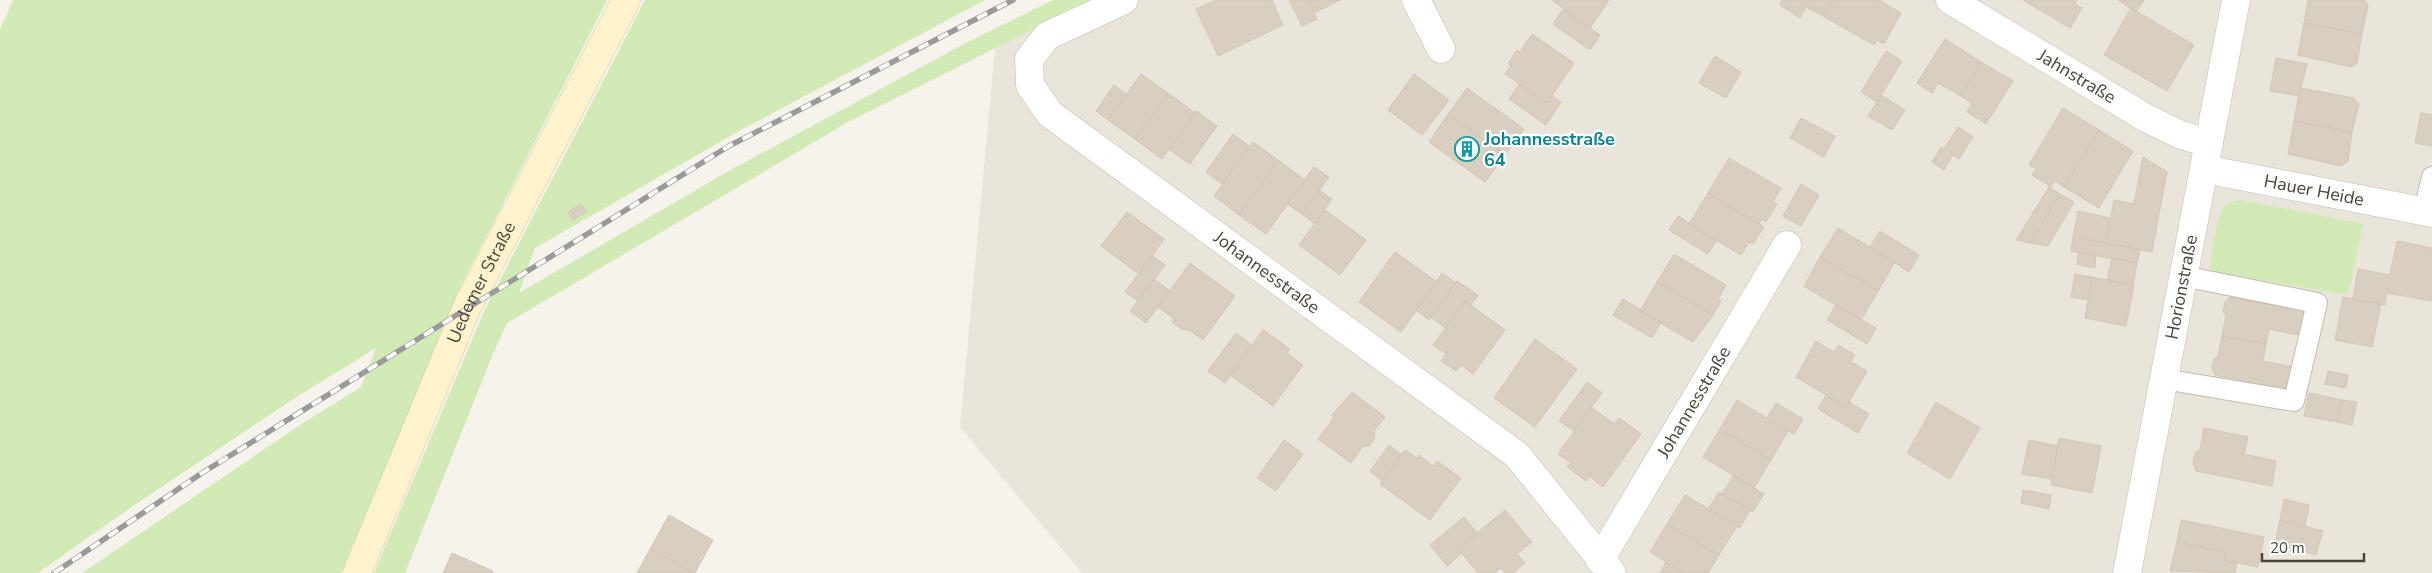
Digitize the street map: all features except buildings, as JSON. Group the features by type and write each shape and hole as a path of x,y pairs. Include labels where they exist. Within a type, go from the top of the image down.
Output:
{"main road":[{"name":"Uedemer Straße","path":"357,573 467,307 626,0"}],"street":[{"name":"Johannesstraße","path":"1124,0 1047,36 1029,59 1030,85 1050,114 1517,455 1606,567 1788,245"},
{"path":"1416,0 1441,49"},
{"name":"Jahnstraße","path":"1950,0 2146,118 2181,135 2206,156"},
{"name":"Horionstraße","path":"2127,573 2236,0"},
{"name":"Hauer Heide","path":"2206,156 2428,212"}],"lane":[{"name":"Hauer Heide","path":"2428,212 2432,176"},
{"path":"2164,378 2294,402 2317,304 2183,276"}],"shaded area":[{"path":"1091,0 2432,0 2432,573 1082,573 960,427 995,48"}],"green space":[{"path":"13,0 607,0 461,286 341,573 82,573 303,423 361,387 376,348 295,398 130,508 38,573 0,573 0,30"},
{"path":"645,0 985,0 739,131 535,248 519,293 734,168 962,45 1053,0 1091,0 850,121 507,323 405,573 374,573 485,309"},
{"path":"2241,200 2363,224 2348,295 2209,271 2214,236 2222,210 2229,203"}],"railway":[{"path":"54,573 202,473 729,146 1013,0"}],"place":[{"name":"Johannesstraße 64","path":"1467,149"}]}
